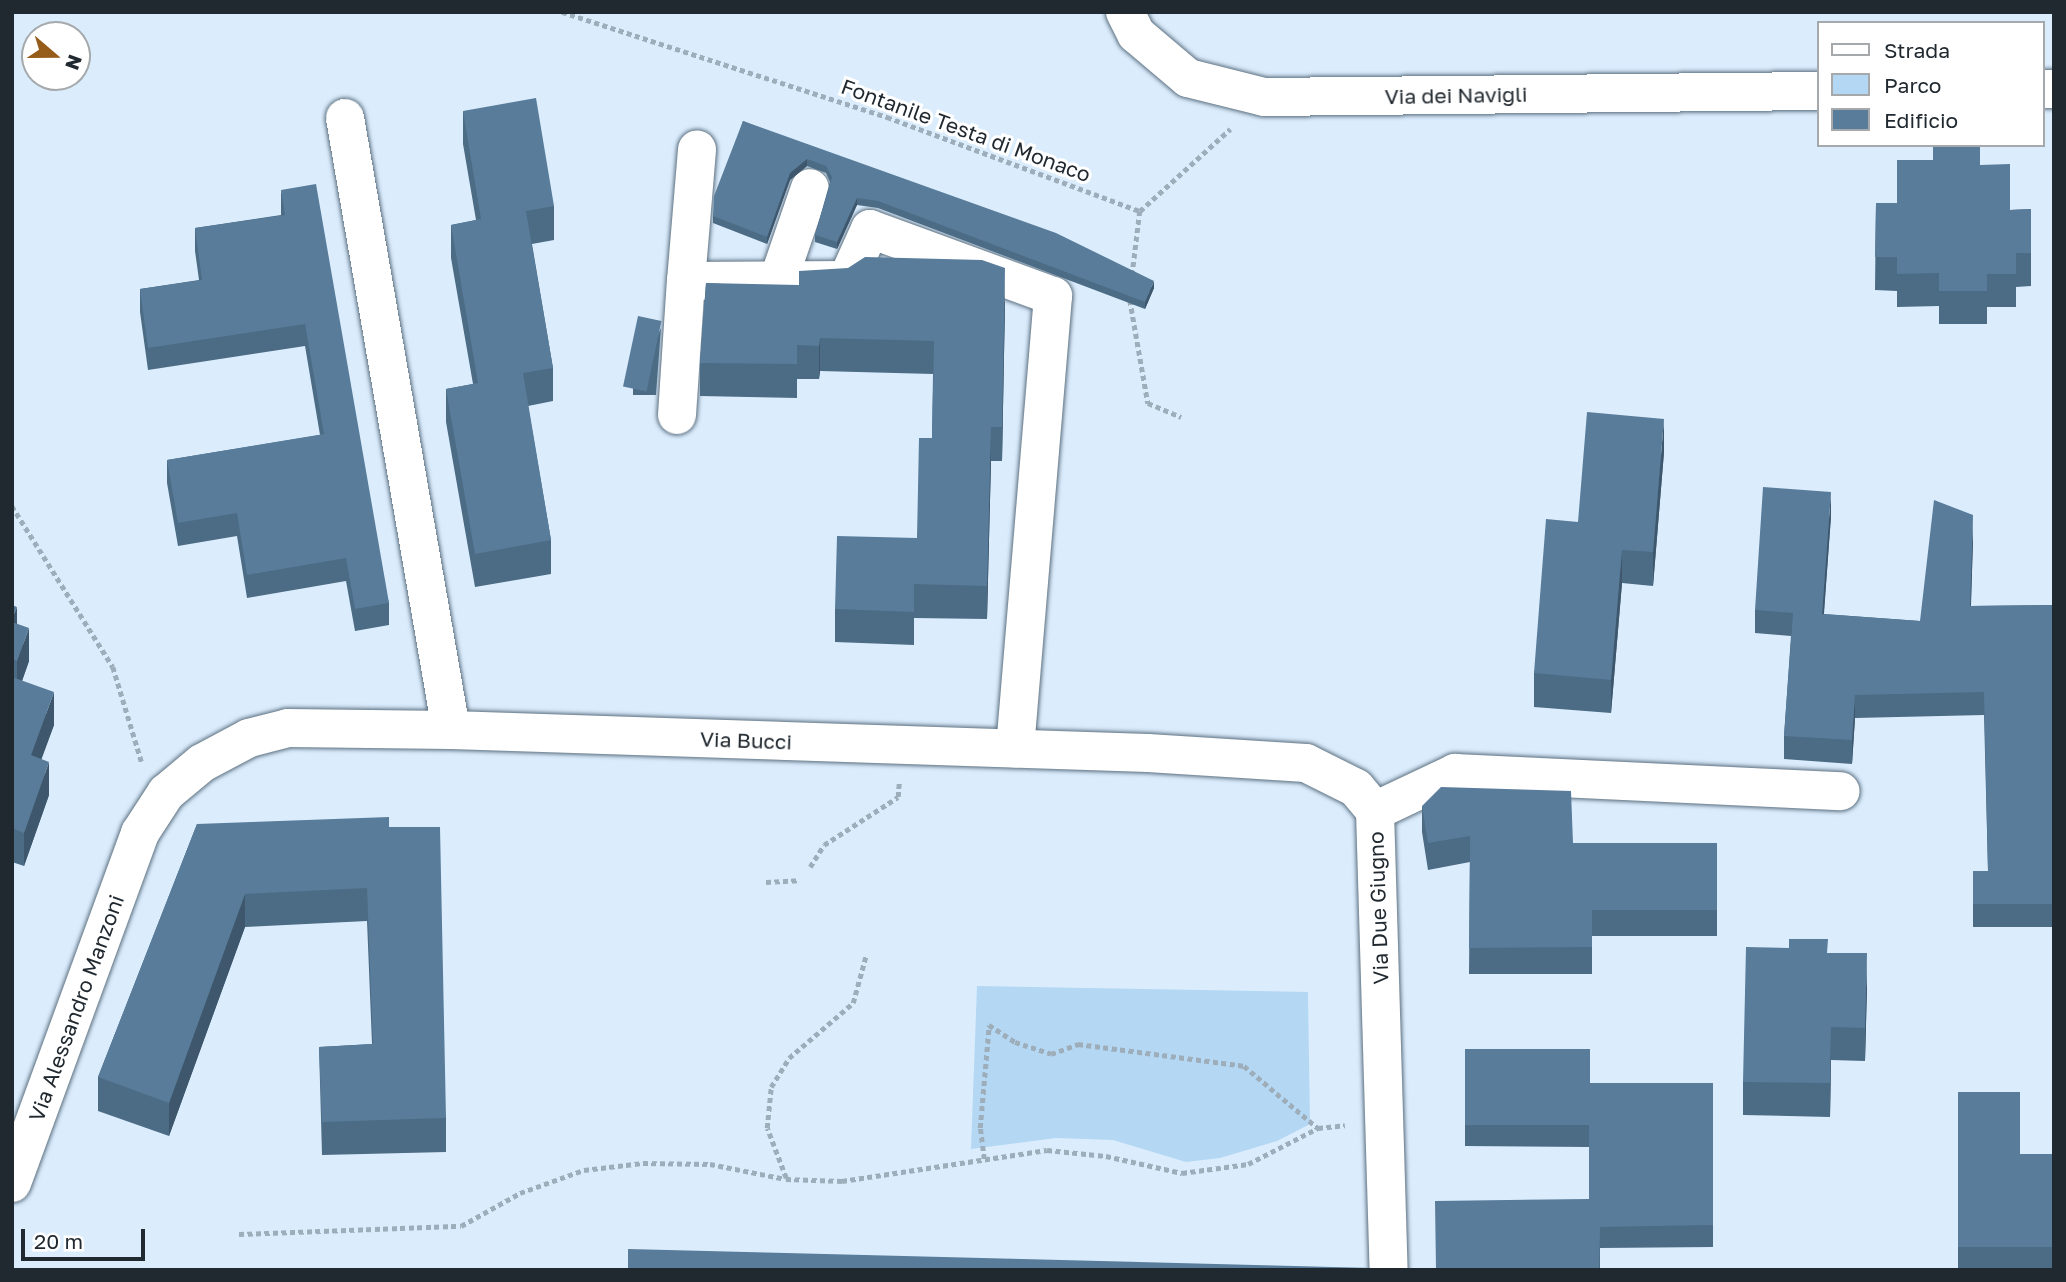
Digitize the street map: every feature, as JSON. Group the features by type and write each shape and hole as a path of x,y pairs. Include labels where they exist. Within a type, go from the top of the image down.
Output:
{"street":[{"name":"Via dei Navigli","path":"1125,12 1136,34 1188,78 1264,97 1818,91"},
{"path":"345,118 451,730"},
{"path":"677,415 696,149"},
{"path":"778,281 810,188"},
{"path":"686,281 847,280 870,229 1053,296 1015,748"},
{"name":"Via Bucci","path":"139,833 166,793 202,764 238,744 288,728 451,730 1015,748 1306,764 1356,788 1375,811"},
{"name":"Via Due Giugno","path":"1389,1270 1375,811 1455,773 1841,790"},
{"name":"Via Alessandro Manzoni","path":"12,1183 139,833"}],"path":[{"name":"Fontanile Testa di Monaco","path":"562,12 887,117 1140,211"},
{"path":"1181,417 1148,404 1129,300 1140,211 1264,97"},
{"path":"12,506 113,667 145,770 166,793"},
{"path":"810,867 824,845 898,797 903,745"},
{"path":"766,881 799,880"},
{"path":"786,1179 767,1128 771,1087 789,1058 853,1003 866,955"},
{"path":"984,1159 980,1128 989,1025 1015,1042 1051,1054 1078,1044 1244,1066 1318,1128"},
{"path":"239,1234 461,1226 520,1193 584,1170 643,1163 710,1164 786,1179 855,1180 1047,1150 1182,1173 1248,1164 1318,1128 1385,1121"}],"green space":[{"path":"977,986 1308,992 1310,1124 1277,1141 1220,1158 1186,1162 1113,1140 1056,1138 971,1149"}],"building":[{"path":"536,98 554,206 526,211 553,368 523,373 551,540 475,554 446,389 478,383 451,225 481,219 463,111"},
{"path":"743,121 1056,233 1154,281 1145,302 878,201 857,198 837,242 815,235 832,177 826,166 807,159 790,173 767,237 713,216 714,196"},
{"path":"1933,147 1980,147 1980,165 2010,164 2010,210 2031,209 2031,253 2016,253 2016,274 1987,274 1987,291 1939,291 1939,273 1897,274 1897,257 1875,257 1876,203 1897,203 1897,160 1933,160"},
{"path":"316,184 389,603 355,609 346,558 247,575 237,513 178,523 167,460 324,434 305,324 148,348 140,289 202,280 195,228 285,215 281,190"},
{"path":"865,257 982,260 1005,268 1002,427 991,427 987,586 914,584 914,612 835,609 837,536 917,538 919,438 932,438 934,341 820,338 819,346 797,345 797,364 700,363 706,283 799,285 799,271 848,268"},
{"path":"638,316 661,321 647,391 623,386"},
{"path":"1587,412 1664,419 1653,552 1622,550 1611,680 1534,673 1546,519 1578,522"},
{"path":"1763,487 1831,492 1822,614 1920,621 1934,500 1973,515 1970,606 2054,605 2054,904 1973,904 1973,871 1988,871 1984,692 1855,695 1852,740 1784,736 1793,613 1755,610"},
{"path":"12,605 17,607 12,619"},
{"path":"12,622 29,628 17,661 12,659"},
{"path":"12,677 54,692 31,755 49,762 24,833 12,828"},
{"path":"1441,787 1571,791 1573,843 1717,843 1717,910 1592,910 1592,947 1469,948 1470,836 1428,843 1422,806"},
{"path":"389,817 389,827 440,827 446,1118 322,1122 319,1047 373,1044 367,888 245,894 169,1103 98,1077 197,824"},
{"path":"1789,939 1828,939 1827,953 1867,953 1865,1028 1831,1027 1830,1083 1743,1082 1746,947 1789,948"},
{"path":"1465,1049 1590,1049 1590,1083 1713,1083 1713,1225 1600,1227 1599,1270 1436,1270 1435,1201 1589,1199 1589,1125 1465,1125"},
{"path":"1958,1092 2020,1092 2020,1154 2054,1154 2054,1247 1958,1247"},
{"path":"628,1249 1372,1268 1372,1270 628,1270"}]}
